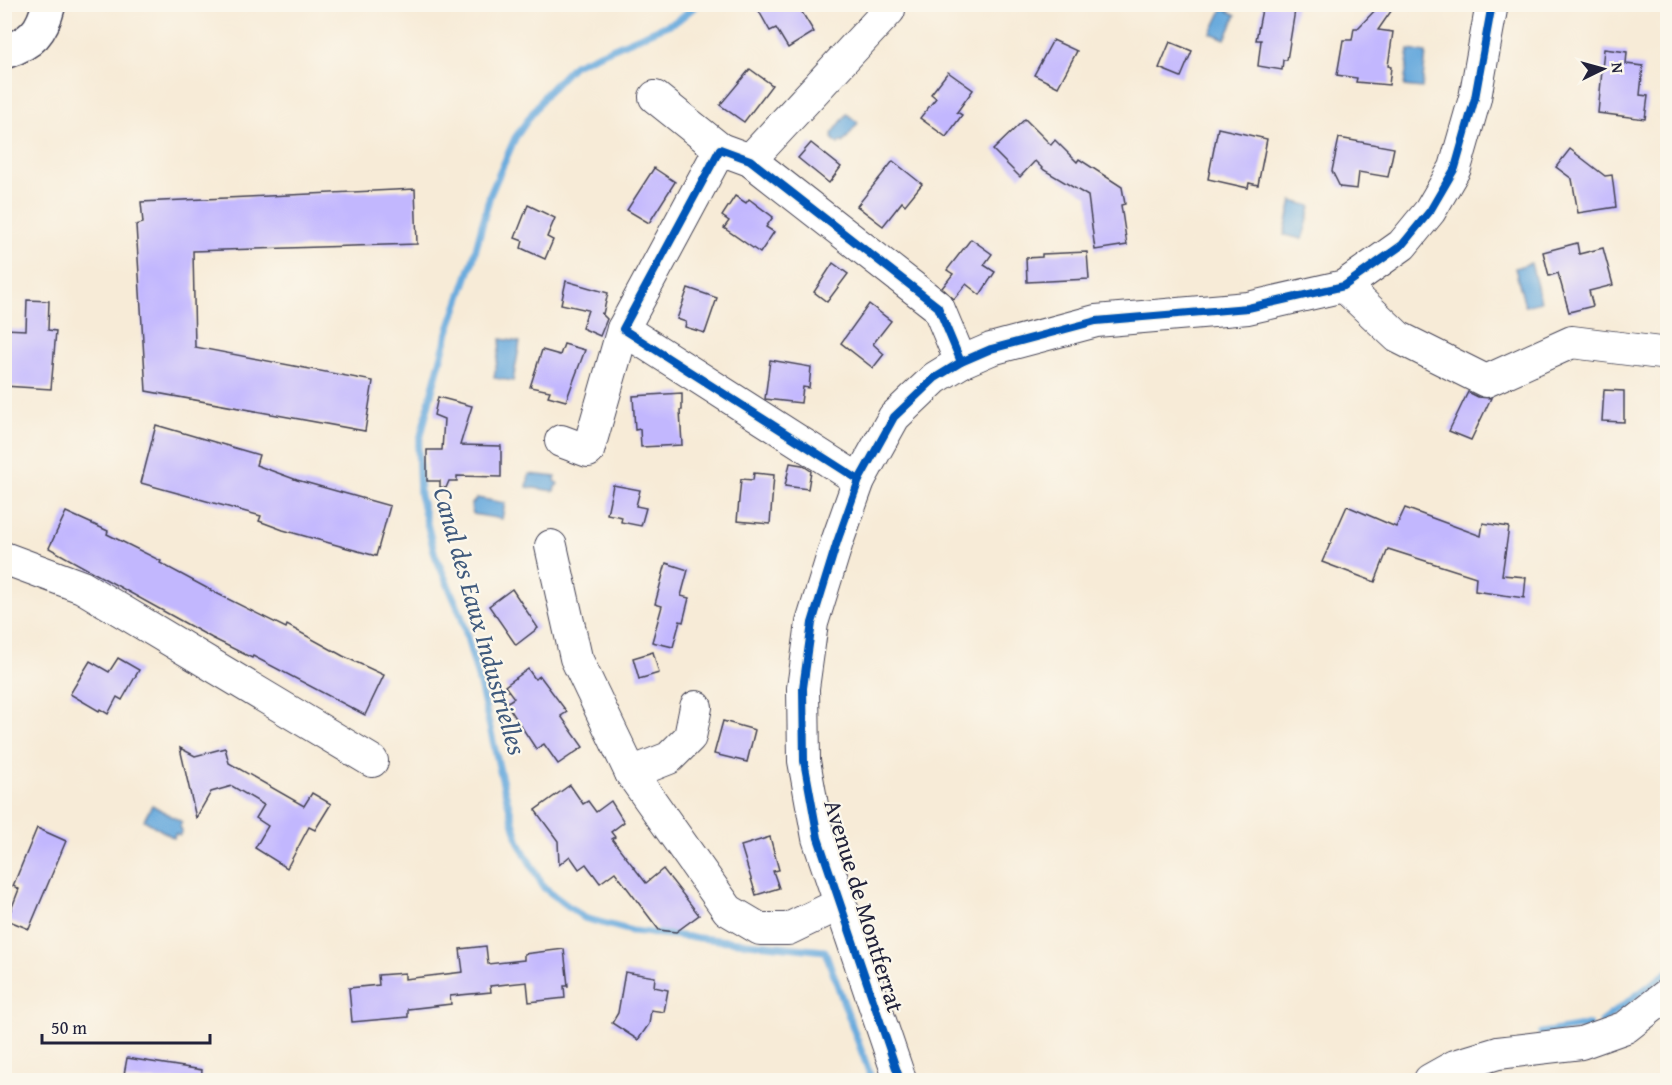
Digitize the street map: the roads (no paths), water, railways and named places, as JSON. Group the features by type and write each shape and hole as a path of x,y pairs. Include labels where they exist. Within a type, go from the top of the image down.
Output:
{"main road":[{"path":"4,52 20,47 35,36 45,20 49,4"}],"street":[{"path":"750,160 889,10 882,4"},
{"name":"Avenue de Montferrat","path":"900,1080 818,838 804,760 803,688 812,623 859,480 894,417 934,378 961,362 991,350 1096,321 1248,308 1344,286 1402,245 1430,211 1455,168 1475,98 1492,4"},
{"path":"655,97 720,149 750,160 938,306 961,362"},
{"path":"561,441 588,451 623,329 720,149"},
{"path":"1344,286 1398,337 1486,381 1572,342 1668,354"},
{"path":"623,329 859,480"},
{"path":"551,546 576,658 631,773 728,910 760,929 788,929 840,904"},
{"path":"4,558 82,587 372,761"},
{"path":"631,773 669,758 690,737 696,707"},
{"path":"1430,1080 1455,1066 1498,1053 1581,1043 1626,1027 1668,994"}],"water":[{"path":"1223,8 1236,15 1225,39 1211,33"},
{"path":"1409,50 1426,53 1422,88 1404,86"},
{"path":"847,114 858,123 843,143 840,141 838,144 832,138 832,134"},
{"path":"1292,201 1311,206 1303,239 1284,235"},
{"path":"1531,263 1541,302 1525,306 1515,268"},
{"path":"501,339 520,342 513,381 494,378"},
{"path":"529,474 556,477 555,481 558,484 554,491 527,487"},
{"path":"477,498 505,503 502,519 473,514 471,505"},
{"path":"152,805 182,822 180,835 175,834 174,838 144,820"}],"waterway":[{"name":"Canal des Eaux Industrielles","path":"698,4 677,21 574,65 545,95 515,138 490,195 473,260 448,332 431,395 418,448 420,495 435,555 461,615 519,843 544,888 584,918 632,931 825,951 872,1080"},
{"path":"1602,1021 1668,972"},
{"path":"1541,1033 1589,1025"}]}
